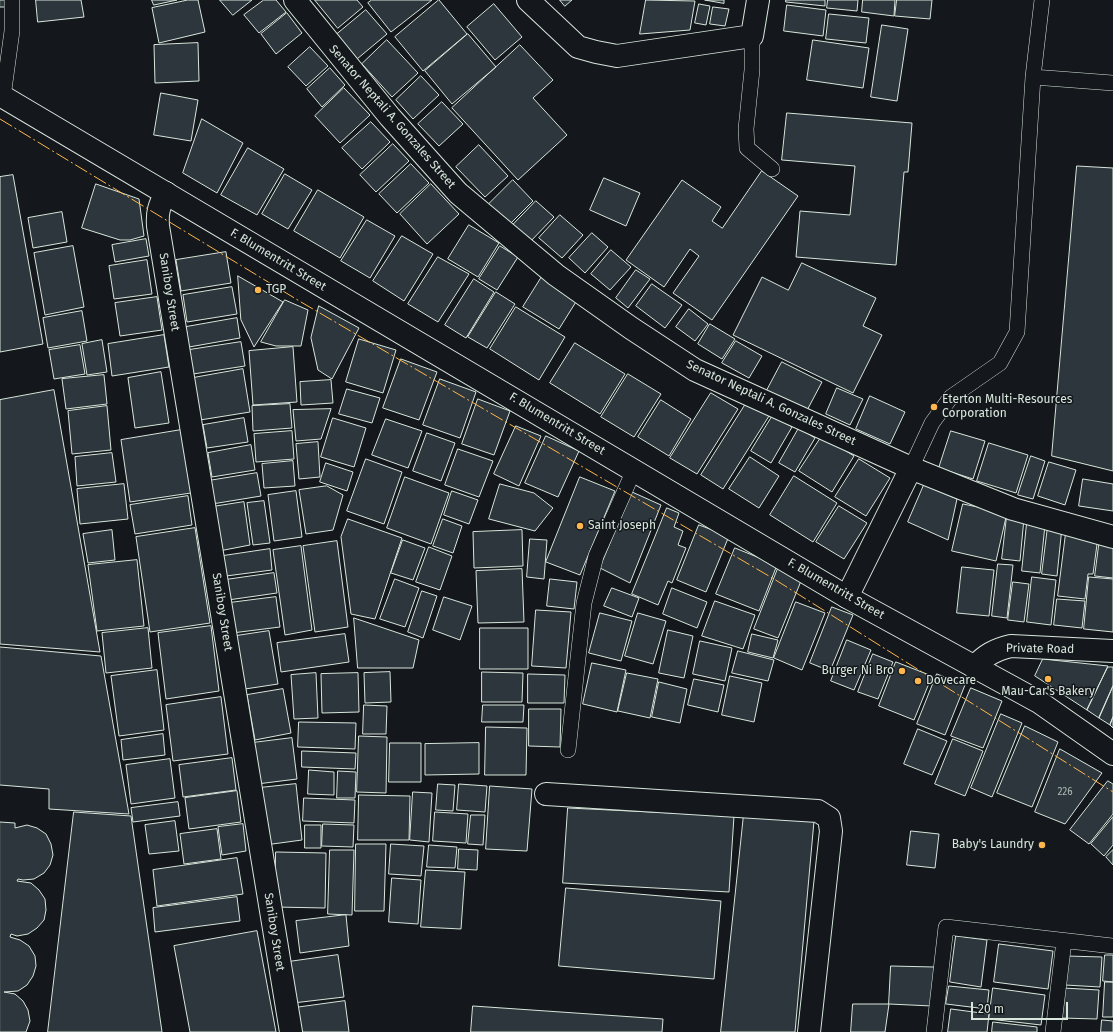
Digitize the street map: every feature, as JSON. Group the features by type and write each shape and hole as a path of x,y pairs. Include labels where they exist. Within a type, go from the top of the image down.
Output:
{"street":[{"name":"Senator Neptali A. Gonzales Street","path":"295,0 390,117 458,193 556,275 631,328 695,370 911,468 1013,509 1113,537"},
{"path":"528,0 578,47 617,56 752,36 758,0"},
{"name":"F. Blumentritt Street","path":"1,96 847,597 1039,702 1113,754"},
{"name":"Saniboy Street","path":"166,193 160,203 158,226 291,1032"},
{"path":"847,597 911,468"},
{"name":"Private Road","path":"974,667 983,658 997,649 1011,646 1113,651"},
{"path":"546,794 818,811 829,818 831,831 809,1032"}],"lane":[{"path":"1,96 12,31 12,0"},
{"path":"911,468 932,423 951,397 1000,363 1017,332 1033,77 1042,0"},
{"path":"752,36 752,70 746,128 747,148 772,169"},
{"path":"1033,77 1113,83"},
{"path":"568,750 584,603 596,556 634,470"},
{"path":"934,1032 946,927 1113,946"},
{"path":"1053,1032 1064,941"}],"building":[{"path":"0,0 5,0 6,7 0,7"},
{"path":"36,0 81,0 84,17 38,22"},
{"path":"152,0 177,0 154,5"},
{"path":"188,0 198,0 205,32 159,43 152,8"},
{"path":"220,0 252,0 233,15"},
{"path":"264,0 276,0 286,12 259,33 244,15"},
{"path":"315,0 357,0 363,7 338,28"},
{"path":"372,0 432,0 391,32 368,3"},
{"path":"439,0 467,34 423,71 395,37"},
{"path":"560,0 572,0 565,6"},
{"path":"646,0 695,1 690,30 640,34"},
{"path":"705,0 724,0 724,3"},
{"path":"786,0 825,0 825,6 786,2"},
{"path":"828,0 858,0 857,11 827,8"},
{"path":"863,0 895,0 894,16 862,12"},
{"path":"897,0 932,0 930,19 895,16"},
{"path":"494,4 522,37 495,60 467,27"},
{"path":"699,4 710,6 706,25 695,23"},
{"path":"787,5 826,10 823,36 784,31"},
{"path":"713,7 729,9 725,26 710,24"},
{"path":"366,10 387,34 357,59 336,35"},
{"path":"287,13 302,33 276,54 261,34"},
{"path":"829,14 869,18 866,43 826,39"},
{"path":"882,25 908,29 897,101 871,97"},
{"path":"468,34 496,67 452,104 425,71"},
{"path":"387,40 418,73 392,97 362,64"},
{"path":"813,40 869,48 863,88 807,80"},
{"path":"198,43 199,81 155,83 154,45"},
{"path":"520,45 553,80 533,98 567,135 518,180 452,108"},
{"path":"310,47 328,66 306,86 288,67"},
{"path":"330,68 345,85 322,107 307,89"},
{"path":"421,76 439,95 413,119 396,100"},
{"path":"344,88 370,115 340,143 315,116"},
{"path":"161,93 198,100 191,141 154,135"},
{"path":"442,102 463,124 439,146 418,124"},
{"path":"787,113 912,123 908,172 904,172 896,265 796,257 800,211 850,215 855,166 782,160"},
{"path":"202,119 243,143 217,193 183,173"},
{"path":"371,122 390,142 362,169 342,148"},
{"path":"393,144 409,161 376,192 360,175"},
{"path":"479,145 508,176 485,197 456,167"},
{"path":"248,148 284,169 257,215 221,195"},
{"path":"411,164 429,183 397,213 379,194"},
{"path":"1077,166 1113,168 1113,471 1052,456"},
{"path":"762,171 798,196 712,320 673,293 699,256 690,249 664,287 626,260 682,180 721,207 712,221 722,228"},
{"path":"285,174 312,190 288,229 262,214"},
{"path":"13,175 43,344 0,352 0,177"},
{"path":"604,178 640,193 626,226 590,210"},
{"path":"513,180 533,201 508,226 488,205"},
{"path":"96,184 139,199 144,236 130,240 120,240 82,228"},
{"path":"431,184 459,214 427,244 400,214"},
{"path":"318,190 364,217 340,258 294,231"},
{"path":"536,201 554,217 527,245 510,228"},
{"path":"62,212 67,242 33,248 28,218"},
{"path":"560,215 583,235 562,258 539,238"},
{"path":"367,220 395,236 370,278 341,261"},
{"path":"469,225 499,243 478,277 448,259"},
{"path":"592,233 608,247 585,273 569,258"},
{"path":"402,236 433,254 404,301 373,281"},
{"path":"146,239 149,256 115,262 112,245"},
{"path":"73,246 84,307 45,315 34,253"},
{"path":"500,246 518,257 497,290 479,279"},
{"path":"611,250 631,267 610,290 591,274"},
{"path":"226,252 231,283 181,291 176,260"},
{"path":"438,257 469,274 438,322 408,304"},
{"path":"147,260 152,294 114,299 109,266"},
{"path":"802,263 876,298 863,326 882,335 853,393 733,335 762,277 788,290"},
{"path":"636,270 650,279 628,308 616,298"},
{"path":"543,275 579,297 559,329 523,307"},
{"path":"238,276 283,302 254,347 241,320"},
{"path":"474,279 494,292 466,338 445,325"},
{"path":"652,284 682,305 665,328 636,306"},
{"path":"232,287 237,314 187,322 183,295"},
{"path":"496,292 515,304 487,348 468,337"},
{"path":"157,297 162,330 120,336 115,303"},
{"path":"285,300 308,310 301,346 276,346 261,342"},
{"path":"319,306 359,328 332,379 318,370 311,338"},
{"path":"516,307 565,337 539,380 490,349"},
{"path":"689,309 708,324 695,341 676,327"},
{"path":"82,311 87,341 48,348 43,318"},
{"path":"237,318 240,338 189,347 186,327"},
{"path":"710,324 735,339 722,359 698,344"},
{"path":"164,335 169,367 112,376 108,344"},
{"path":"359,339 396,350 383,393 346,382"},
{"path":"102,340 107,372 87,375 82,344"},
{"path":"736,341 762,356 749,378 722,363"},
{"path":"241,342 245,366 193,374 189,350"},
{"path":"575,343 625,374 600,414 550,383"},
{"path":"80,345 85,374 54,379 49,350"},
{"path":"293,347 297,402 253,405 249,351"},
{"path":"401,359 437,372 419,420 383,408"},
{"path":"782,362 822,382 804,416 764,396"},
{"path":"243,369 250,412 200,420 193,378"},
{"path":"161,372 169,423 135,428 128,378"},
{"path":"628,374 661,394 634,437 601,417"},
{"path":"104,375 107,404 66,409 62,379"},
{"path":"440,379 476,392 460,438 423,425"},
{"path":"331,380 333,403 301,405 300,382"},
{"path":"837,388 863,399 850,425 826,414"},
{"path":"347,389 380,398 372,423 339,414"},
{"path":"54,390 100,652 0,644 0,400"},
{"path":"711,393 738,409 697,474 670,458"},
{"path":"870,396 905,412 890,444 856,429"},
{"path":"478,399 510,411 494,455 462,444"},
{"path":"661,400 691,419 669,456 638,437"},
{"path":"747,402 769,416 723,489 701,475"},
{"path":"290,404 292,428 253,431 252,406"},
{"path":"107,406 111,450 72,454 68,411"},
{"path":"331,409 321,439 296,441 293,410"},
{"path":"773,415 792,427 771,463 751,451"},
{"path":"244,418 248,442 207,448 203,425"},
{"path":"333,418 366,428 354,467 321,457"},
{"path":"386,419 422,431 408,468 372,455"},
{"path":"516,426 541,436 519,486 494,474"},
{"path":"799,428 815,438 795,472 779,463"},
{"path":"181,430 191,493 130,502 121,440"},
{"path":"292,431 294,459 256,462 254,434"},
{"path":"951,431 985,441 973,479 939,468"},
{"path":"427,433 455,443 441,481 413,471"},
{"path":"546,436 579,451 558,497 525,483"},
{"path":"822,436 854,456 832,492 799,471"},
{"path":"318,442 320,477 299,479 296,444"},
{"path":"989,443 1028,455 1016,493 977,481"},
{"path":"251,445 255,470 212,477 208,453"},
{"path":"458,449 493,461 479,497 445,485"},
{"path":"112,453 116,482 77,486 75,457"},
{"path":"1031,456 1045,461 1033,499 1018,495"},
{"path":"750,457 779,476 759,508 729,489"},
{"path":"366,459 402,472 384,524 347,511"},
{"path":"859,459 890,478 866,516 835,497"},
{"path":"293,461 295,486 264,488 262,464"},
{"path":"1049,462 1076,470 1065,505 1038,496"},
{"path":"326,463 353,472 347,491 320,482"},
{"path":"257,473 261,496 212,504 208,481"},
{"path":"794,476 837,503 813,542 770,515"},
{"path":"405,477 449,493 431,544 387,528"},
{"name":"Saint Joseph","path":"580,477 615,491 580,575 546,562"},
{"path":"1083,479 1113,484 1113,511 1079,506"},
{"path":"124,484 128,519 80,524 77,489"},
{"path":"500,484 534,493 553,508 535,531 489,519"},
{"path":"924,485 957,499 948,540 908,522"},
{"path":"327,486 343,495 333,530 306,534 299,490"},
{"path":"296,491 302,537 274,541 268,495"},
{"path":"452,491 478,500 469,524 444,515"},
{"path":"632,492 661,505 630,583 600,568"},
{"path":"188,496 192,525 135,534 130,505"},
{"path":"264,501 270,543 253,545 247,503"},
{"path":"244,502 250,545 219,551 212,507"},
{"path":"963,504 1007,513 996,561 952,551"},
{"path":"839,506 867,523 844,559 816,542"},
{"path":"667,508 679,513 674,527 683,531 678,545 686,548 672,583 668,581 658,605 632,594"},
{"path":"1007,516 1024,518 1020,561 1002,559"},
{"path":"348,519 402,538 375,619 351,614 341,537"},
{"path":"443,519 462,526 453,553 433,546"},
{"path":"1027,523 1045,525 1040,573 1022,571"},
{"path":"699,525 729,536 706,592 677,580"},
{"path":"1048,526 1062,527 1057,576 1042,574"},
{"path":"195,528 210,623 150,632 136,537"},
{"path":"112,530 115,560 88,563 83,534"},
{"path":"522,530 523,566 474,568 473,532"},
{"path":"1066,533 1098,537 1093,574 1088,574 1085,599 1058,596"},
{"path":"1100,538 1113,539 1113,578 1095,576"},
{"path":"530,539 547,540 544,579 527,577"},
{"path":"403,540 425,548 413,580 391,573"},
{"path":"337,541 348,627 315,632 303,546"},
{"path":"301,546 312,630 285,635 273,550"},
{"path":"429,547 452,556 440,590 416,582"},
{"path":"735,548 777,565 759,611 716,594"},
{"path":"270,549 272,570 226,576 223,556"},
{"path":"137,560 144,626 97,631 88,565"},
{"path":"998,564 1013,565 1007,618 992,616"},
{"path":"779,566 803,576 778,638 754,629"},
{"path":"962,567 994,570 989,616 957,613"},
{"path":"522,569 524,622 478,623 476,571"},
{"path":"274,573 277,593 228,600 225,580"},
{"path":"1032,577 1056,580 1051,625 1027,622"},
{"path":"1089,577 1113,579 1113,632 1084,629"},
{"path":"395,579 419,588 405,627 380,619"},
{"path":"550,579 577,582 574,609 547,606"},
{"path":"1013,582 1029,584 1024,622 1008,620"},
{"path":"612,588 639,598 632,617 604,606"},
{"path":"672,588 707,602 697,628 663,614"},
{"path":"422,591 437,596 423,638 408,632"},
{"path":"276,597 280,627 232,633 229,603"},
{"path":"444,597 472,606 460,640 433,630"},
{"path":"1057,599 1085,601 1082,628 1054,625"},
{"path":"715,601 755,615 743,649 702,636"},
{"path":"796,602 825,613 802,670 774,658"},
{"path":"832,607 853,615 830,671 810,663"},
{"path":"536,610 571,612 566,668 532,666"},
{"path":"600,613 632,621 621,661 589,653"},
{"path":"638,613 666,621 653,664 625,656"},
{"path":"354,618 419,640 413,668 358,668"},
{"path":"211,626 219,691 166,699 158,633"},
{"path":"148,628 152,668 106,673 102,633"},
{"path":"480,628 528,628 528,669 480,669"},
{"path":"668,630 693,636 684,678 659,673"},
{"path":"269,631 278,684 245,689 236,636"},
{"path":"345,634 349,662 281,672 277,643"},
{"path":"752,634 778,640 773,658 748,652"},
{"path":"847,640 871,650 854,690 831,681"},
{"path":"700,641 732,648 725,681 693,674"},
{"path":"0,647 101,656 129,814 49,809 49,789 0,785"},
{"path":"738,651 774,660 768,681 732,673"},
{"path":"873,654 893,662 878,699 858,692"},
{"path":"1043,659 1108,666 1087,710 1035,676"},
{"path":"896,662 932,676 914,720 879,706"},
{"path":"592,663 626,670 617,712 583,704"},
{"path":"1108,667 1113,667 1113,686 1099,718 1087,710"},
{"path":"157,670 164,730 119,736 111,676"},
{"path":"390,672 391,702 365,703 364,673"},
{"path":"482,672 523,673 522,702 482,702"},
{"path":"316,673 318,718 294,719 291,675"},
{"path":"358,673 359,712 322,713 321,674"},
{"path":"627,673 658,679 650,718 618,711"},
{"path":"528,674 565,675 564,703 528,703"},
{"path":"937,674 965,685 945,735 917,724"},
{"path":"730,676 762,683 754,722 722,715"},
{"path":"694,679 724,685 718,712 688,705"},
{"path":"659,682 687,689 680,723 652,717"},
{"path":"1113,686 1113,717 1110,725 1099,718"},
{"path":"971,688 1002,701 983,748 951,736"},
{"path":"283,689 291,733 255,740 247,695"},
{"path":"221,697 228,754 173,761 166,705"},
{"path":"364,705 387,706 386,734 363,734"},
{"path":"483,705 524,705 523,722 482,722"},
{"path":"529,709 561,709 560,747 529,746"},
{"path":"1001,714 1022,723 992,797 971,788"},
{"path":"1113,717 1113,728 1110,725"},
{"path":"299,722 356,723 355,749 298,747"},
{"path":"1025,726 1058,742 1032,807 997,793"},
{"path":"486,727 527,728 526,775 485,775"},
{"path":"918,729 947,741 932,775 904,764"},
{"path":"163,734 165,755 123,760 121,740"},
{"path":"359,736 387,737 386,793 357,792"},
{"path":"292,738 297,779 257,784 252,743"},
{"path":"953,739 983,751 965,796 935,784"},
{"path":"390,743 421,743 421,782 389,782"},
{"path":"479,743 479,774 425,775 425,744"},
{"path":"1060,749 1102,773 1065,824 1035,812"},
{"path":"302,751 356,753 355,769 302,767"},
{"path":"232,758 236,790 183,797 179,765"},
{"path":"170,759 175,798 131,804 126,765"},
{"path":"309,770 334,772 334,795 308,794"},
{"path":"338,771 356,772 355,798 337,798"},
{"path":"1108,781 1113,784 1113,814 1089,844 1070,830"},
{"path":"296,784 302,840 265,845 259,788"},
{"path":"438,784 455,785 453,811 436,810"},
{"path":"459,784 487,786 485,812 457,810"},
{"path":"490,786 532,789 527,851 486,849"},
{"path":"237,791 241,822 189,829 185,798"},
{"path":"413,792 432,793 429,842 410,840"},
{"path":"359,795 410,796 409,840 358,840"},
{"path":"304,798 355,800 354,823 303,821"},
{"path":"178,802 180,816 133,822 131,808"},
{"path":"568,808 734,816 729,892 563,883"},
{"path":"74,812 131,816 162,1032 48,1032"},
{"path":"435,812 468,814 466,843 433,841"},
{"path":"744,814 814,821 795,1032 721,1032"},
{"path":"471,815 485,815 483,845 468,844"},
{"path":"1113,817 1113,845 1104,856 1091,844"},
{"path":"175,821 179,851 149,854 145,825"},
{"path":"0,822 15,823 15,828 27,825 37,828 46,834 51,844 53,855 50,865 44,873 34,879 18,879 17,881 31,883 39,890 45,899 46,910 44,920 37,928 28,934 17,936 11,934 10,937 20,940 29,946 35,956 36,966 33,976 27,985 18,991 4,992 15,994 23,1001 28,1010 30,1021 26,1032 0,1032"},
{"path":"243,824 246,851 222,855 218,827"},
{"path":"323,824 354,825 353,847 322,846"},
{"path":"305,825 321,825 321,848 305,848"},
{"path":"217,829 221,859 184,864 180,834"},
{"path":"911,831 939,834 935,868 907,865"},
{"path":"356,844 386,844 384,911 355,911"},
{"path":"391,844 424,846 421,876 389,874"},
{"path":"429,845 457,847 455,868 427,867"},
{"path":"459,849 478,850 477,870 458,869"},
{"path":"330,850 354,850 352,915 328,914"},
{"path":"1113,850 1113,865 1106,857"},
{"path":"276,852 326,853 325,908 275,907"},
{"path":"237,858 243,894 157,906 153,870"},
{"path":"426,870 465,872 461,929 421,927"},
{"path":"392,878 421,880 418,924 389,922"},
{"path":"566,888 721,901 714,979 559,966"},
{"path":"237,897 240,921 155,932 153,908"},
{"path":"346,915 349,946 300,953 296,921"},
{"path":"257,931 276,1032 190,1032 174,946"},
{"path":"956,936 987,940 981,987 950,982"},
{"path":"999,944 1053,951 1048,989 994,982"},
{"path":"338,955 344,997 293,1003 288,962"},
{"path":"1105,955 1113,955 1113,982 1103,981"},
{"path":"1067,956 1102,957 1100,987 1065,985"},
{"path":"891,966 934,967 932,1006 889,1004"},
{"path":"1105,982 1113,982 1113,1017 1103,1017"},
{"path":"949,986 989,990 987,1009 946,1004"},
{"path":"993,988 1045,995 1041,1025 989,1019"},
{"path":"1063,988 1099,990 1097,1019 1061,1018"},
{"path":"345,1001 349,1032 297,1032 294,1008"},
{"path":"853,1004 889,1004 885,1032 851,1032"},
{"path":"473,1006 663,1019 662,1032 471,1032"},
{"path":"951,1009 989,1014 987,1032 948,1032"},
{"path":"1102,1020 1113,1021 1113,1032 1101,1032"},
{"path":"993,1022 1037,1027 1037,1032 992,1032"}],"power":[{"path":"0,119 301,302 774,579 1113,792"}],"place":[{"name":"TGP","path":"258,290"},
{"name":"Eterton Multi-Resources Corporation","path":"934,407"},
{"name":"Saint Joseph","path":"580,526"},
{"name":"Burger Ni Bro","path":"902,671"},
{"name":"Mau-Car's Bakery","path":"1048,679"},
{"name":"Dovecare","path":"918,681"},
{"name":"Baby's Laundry","path":"1042,845"}]}
